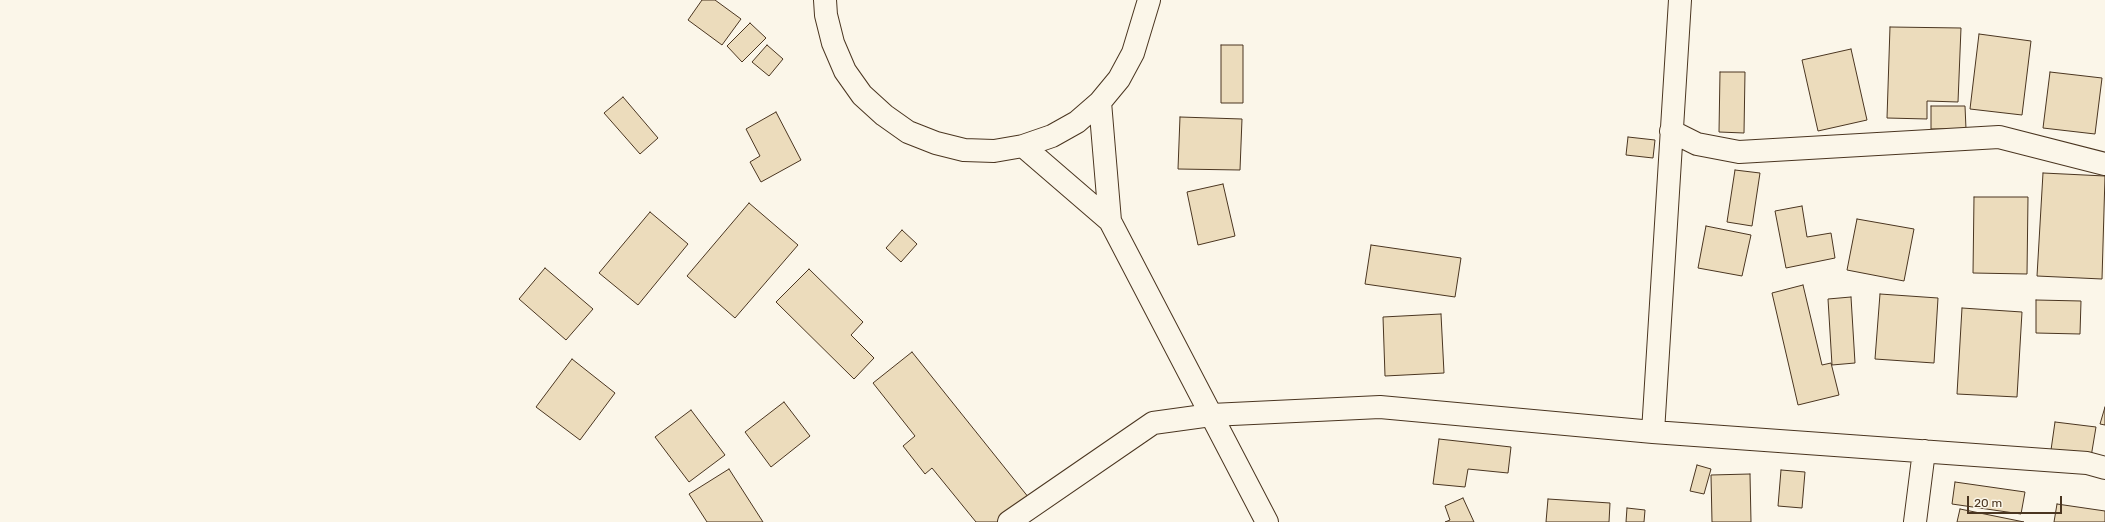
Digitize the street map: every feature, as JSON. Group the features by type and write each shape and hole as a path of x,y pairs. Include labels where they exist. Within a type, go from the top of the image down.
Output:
{"main road":[{"path":"825,0 826,14 833,43 845,70 862,94 884,115 908,132 936,143 964,150 994,151 1024,146 1052,136 1077,122 1100,102 1119,79 1133,53 1149,0"},
{"path":"1653,432 1680,0"},
{"path":"1100,102 1110,221"},
{"path":"1671,131 1697,144 1739,152 1999,138 2105,164"},
{"path":"1024,146 1110,221 1267,522"},
{"path":"1009,522 1153,424 1211,414 1380,407 1653,432 2087,463 2105,468"},
{"path":"1915,522 1924,451"}],"building":[{"path":"702,0 715,0 741,19 722,45 688,20"},
{"path":"750,23 766,38 742,62 727,46"},
{"path":"1890,27 1961,28 1958,102 1927,101 1927,119 1887,118"},
{"path":"1979,34 2031,41 2022,115 1970,109"},
{"path":"767,45 783,59 769,76 752,62"},
{"path":"1221,45 1243,45 1243,103 1221,103"},
{"path":"1851,49 1867,120 1818,131 1802,60"},
{"path":"1720,72 1745,72 1744,133 1719,132"},
{"path":"2050,72 2102,78 2095,134 2043,128"},
{"path":"623,97 658,138 640,154 604,113"},
{"path":"1931,106 1965,106 1966,129 1931,129"},
{"path":"776,112 801,160 761,182 750,162 760,156 746,129"},
{"path":"1180,117 1242,119 1240,170 1178,169"},
{"path":"1628,137 1655,140 1653,158 1626,155"},
{"path":"1735,170 1760,173 1752,226 1727,222"},
{"path":"2043,173 2105,176 2102,279 2037,276"},
{"path":"1223,184 1235,236 1198,245 1187,192"},
{"path":"1974,197 2028,197 2027,274 1973,273"},
{"path":"749,203 798,245 735,318 687,276"},
{"path":"1802,206 1807,237 1831,233 1835,258 1786,268 1775,211"},
{"path":"650,212 688,244 638,305 599,273"},
{"path":"1857,219 1914,229 1904,281 1847,270"},
{"path":"1706,226 1751,235 1742,276 1698,268"},
{"path":"902,230 917,244 901,262 886,248"},
{"path":"1371,245 1461,258 1455,297 1365,284"},
{"path":"545,268 593,309 566,340 519,299"},
{"path":"809,269 863,322 851,335 874,358 854,379 776,302"},
{"path":"1803,285 1822,365 1831,363 1839,395 1798,405 1772,293"},
{"path":"1880,294 1938,298 1934,363 1875,359"},
{"path":"1851,297 1855,363 1832,365 1828,299"},
{"path":"2036,300 2081,301 2080,334 2036,333"},
{"path":"1962,308 2022,312 2017,397 1957,394"},
{"path":"1441,314 1444,373 1385,376 1383,317"},
{"path":"912,352 1029,498 999,522 976,522 932,468 925,474 903,446 915,436 873,383"},
{"path":"572,359 615,393 580,440 536,407"},
{"path":"784,402 810,436 771,467 745,432"},
{"path":"2105,407 2105,425 2100,424"},
{"path":"691,410 725,455 689,482 655,437"},
{"path":"2055,422 2096,427 2091,457 2051,450"},
{"path":"1439,439 1511,447 1508,473 1468,469 1465,487 1433,484"},
{"path":"1697,465 1711,469 1704,494 1690,491"},
{"path":"729,469 763,522 707,522 689,494"},
{"path":"1781,470 1805,472 1802,508 1778,506"},
{"path":"1750,474 1751,522 1712,522 1711,475"},
{"path":"1955,482 2025,492 2021,514 1952,504"},
{"path":"1463,498 1474,522 1445,522 1450,520 1445,506"},
{"path":"1548,499 1610,503 1609,522 1546,522"},
{"path":"2057,504 2105,511 2105,522 2054,522"},
{"path":"1627,508 1645,510 1644,522 1626,522"},
{"path":"1960,509 2024,522 1957,522"}]}
